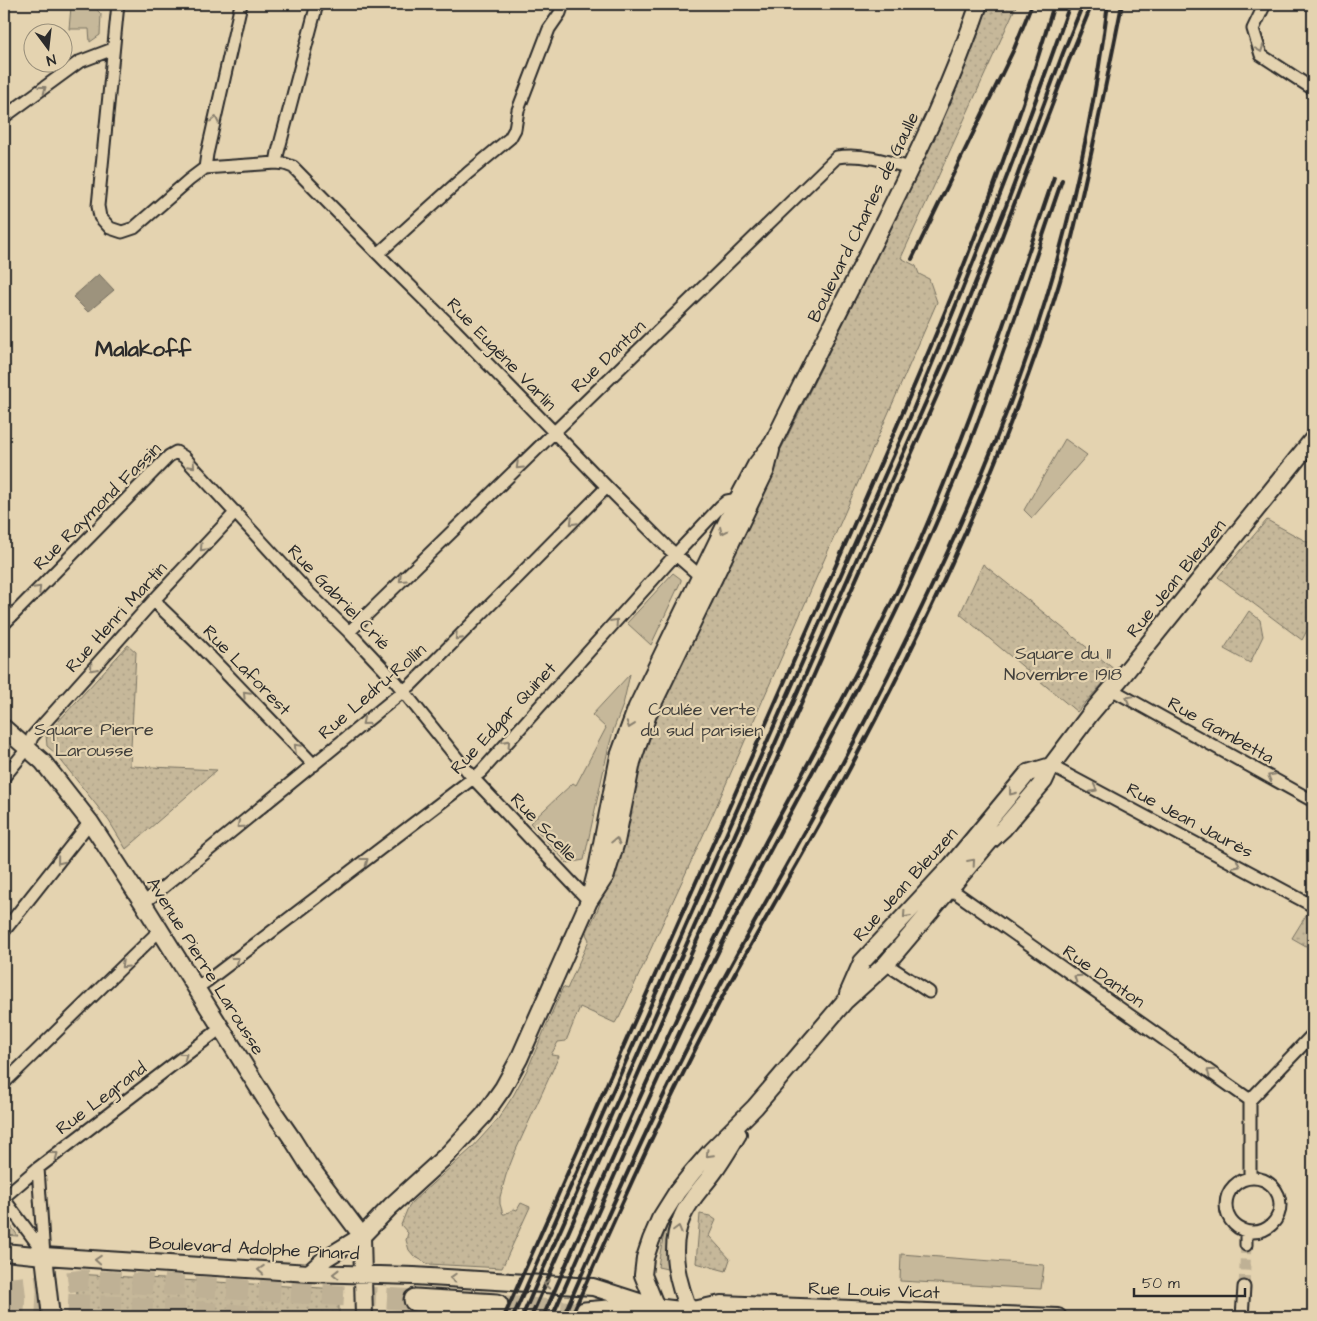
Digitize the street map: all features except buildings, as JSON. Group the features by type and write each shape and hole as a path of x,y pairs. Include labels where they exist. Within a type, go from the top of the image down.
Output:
{"highway":[{"path":"415,1300 497,1306"},
{"path":"584,1313 658,1312"},
{"path":"690,1314 718,1317"}],"main road":[{"name":"Boulevard Charles de Gaulle","path":"589,901 619,756 637,707 738,499 756,465 772,443 910,168 947,88 979,4"},
{"name":"Rue Jean Bleuzen","path":"658,1312 643,1275 643,1269 651,1240 660,1219 677,1192 711,1151 755,1107 845,1001 886,964 944,884 956,859 1028,773 1051,766 1091,713 1313,439"},
{"name":"Boulevard Charles de Gaulle","path":"309,1273 326,1258 362,1236 390,1206 448,1154 484,1115 520,1059 589,901 606,874 616,842 632,762 648,714 766,470 772,443"},
{"name":"Boulevard Charles de Gaulle","path":"700,576 706,580 699,595 700,606"},
{"name":"Boulevard Charles de Gaulle","path":"662,668 668,653 669,640"},
{"name":"Avenue Pierre Larousse","path":"4,728 43,762 90,822 271,1108 292,1137 308,1164 362,1236"},
{"name":"Rue Jean Bleuzen","path":"845,1001 862,962 944,884"},
{"name":"Rue Jean Bleuzen","path":"690,1314 678,1277 674,1255 678,1227 682,1216 696,1193 713,1173 755,1107"},
{"path":"362,1236 364,1317"},
{"name":"Boulevard Adolphe Pinard","path":"4,1252 309,1273 362,1274 593,1287 658,1312"},
{"path":"44,1256 51,1317"},
{"name":"Rue Louis Vicat","path":"658,1312 690,1314 721,1304 1058,1317"}],"street":[{"path":"118,4 98,206 100,217 110,228 122,232 134,228 205,168 276,163 317,4"},
{"path":"205,168 241,4"},
{"path":"378,254 510,138 515,129 518,110 549,29 560,13 563,4"},
{"path":"1265,4 1253,29 1261,56 1313,89"},
{"path":"4,118 79,62 113,49"},
{"name":"Rue Danton","path":"349,632 837,157 848,155 876,159 910,168"},
{"name":"Rue Eugène Varlin","path":"276,163 293,167 607,487 700,576"},
{"name":"Rue Raymond Fassin","path":"4,624 169,456 176,452 184,457 236,512"},
{"name":"Rue Ledru-Rollin","path":"143,903 412,684 607,487"},
{"name":"Rue Edgar Quinet","path":"196,988 208,981 481,772 721,506 738,499"},
{"name":"Rue Gabriel Crié","path":"236,512 307,591 349,632 403,691 473,778"},
{"name":"Rue Henri Martin","path":"4,778 28,748 32,737 154,599 236,512"},
{"name":"Rue Laforest","path":"154,599 314,765"},
{"name":"Rue Gambetta","path":"1111,689 1313,801"},
{"name":"Rue Jean Jaurès","path":"1051,766 1313,906"},
{"name":"Rue Scelle","path":"473,778 589,901"},
{"path":"4,932 90,822"},
{"name":"Rue Danton","path":"944,884 1250,1100"},
{"path":"4,1083 159,931"},
{"path":"886,964 929,992"},
{"name":"Rue Legrand","path":"4,1198 38,1168 221,1028"},
{"path":"1250,1178 1250,1100 1313,1034"},
{"path":"38,1168 44,1256"},
{"path":"1250,1178 1259,1178 1273,1187 1278,1194 1279,1210 1271,1225 1255,1232 1246,1231 1232,1221 1226,1205 1228,1196 1236,1184 1250,1178"},
{"path":"4,1198 44,1256"},
{"path":"1246,1231 1246,1245"},
{"path":"1242,1317 1244,1287"}],"green space":[{"name":"Coulée verte du sud parisien","path":"989,4 1017,4 901,258 916,266 919,274 929,279 937,302 712,816 619,1018 615,1023 580,1007 566,1041 558,1042 551,1055 559,1056 515,1152 500,1197 503,1214 514,1209 517,1210 521,1203 530,1207 502,1268 428,1264 414,1256 409,1250 406,1240 408,1233 401,1225 407,1210 413,1201 471,1149 498,1119 528,1068 563,987 567,989 589,940 586,934 598,909 608,879 614,876 622,850 635,768 660,695 939,129"},
{"path":"71,7 96,9 101,14 100,35 90,42 89,29 72,29 72,22 70,22"},
{"path":"1065,439 1087,455 1032,518 1024,510"},
{"path":"1267,520 1313,545 1313,619 1302,640 1218,577"},
{"name":"Square du 11 Novembre 1918","path":"983,564 1115,670 1077,712 960,614"},
{"path":"673,573 681,581 651,645 627,623"},
{"path":"1249,611 1260,620 1263,636 1250,663 1224,649"},
{"name":"Square Pierre Larousse","path":"128,645 136,652 130,766 217,770 126,849 109,821 55,753 47,746 46,735"},
{"path":"630,674 623,705 608,750 584,860 567,863 530,823 573,783 576,785 606,728 592,715"},
{"path":"1308,912 1313,915 1313,950 1292,938"},
{"path":"711,1158 715,1160 669,1234 667,1269 658,1267 663,1240 672,1215"},
{"path":"700,1214 710,1216 716,1220 709,1236 730,1259 726,1271 696,1263"},
{"path":"4,1216 18,1236 4,1235"},
{"path":"901,1254 1044,1265 1041,1289 900,1281"},
{"path":"75,1274 339,1289 339,1317 79,1317"},
{"path":"4,1281 8,1285 10,1317 4,1317"}],"shaded area":[{"path":"99,274 114,290 88,312 73,297"}],"tunnel":[{"path":"1244,1287 1246,1245"},
{"path":"4,1289 84,1280 415,1300"},
{"path":"4,1301 165,1309 264,1317"},
{"path":"497,1305 585,1313"}],"railway":[{"path":"912,259 1014,49 1032,4"},
{"path":"504,1317 920,373 950,301 1006,154 1054,4"},
{"path":"513,1317 903,434 990,220 1070,4"},
{"path":"522,1317 944,361 1006,206 1083,4"},
{"path":"531,1317 951,364 1092,4"},
{"path":"563,1317 636,1153 683,1056 868,715 943,563 988,458 1029,352 1066,226 1083,153 1097,79 1108,4"},
{"path":"571,1317 648,1146 710,1020 843,782 906,661 992,470 1039,344 1067,257 1079,210 1122,4"},
{"path":"543,1317 633,1113 704,961 875,637 919,543 956,453 1007,315 1054,177"},
{"path":"552,1317 641,1116 711,967 759,871 882,639 927,544 983,408 1062,180"}],"district":[{"name":"Malakoff","path":"143,348"}]}
